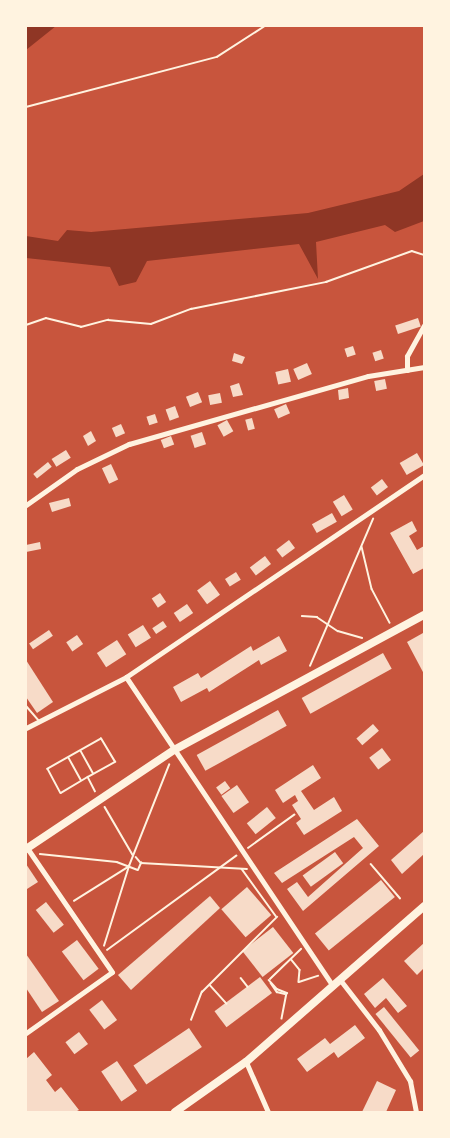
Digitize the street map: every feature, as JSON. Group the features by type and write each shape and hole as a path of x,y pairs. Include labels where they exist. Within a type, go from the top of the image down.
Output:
{"main road":[{"path":"27,850 174,750 424,615"},
{"path":"175,1113 246,1062 334,988 424,906"}],"street":[{"path":"407,370 407,356 424,325"},
{"path":"26,505 77,469 129,444 368,376 424,367"},
{"path":"26,728 126,677 424,475"},
{"path":"126,677 334,988"},
{"path":"26,1033 112,972 27,850"},
{"path":"341,981 379,1030 410,1081 416,1113"},
{"path":"246,1062 268,1113"}],"lane":[{"path":"26,706 39,721"}],"path":[{"path":"26,107 217,57 265,26"},
{"path":"26,325 46,318 81,327 108,320 151,324 191,309 326,282 412,251 424,255"},
{"path":"310,667 325,625 378,507"},
{"path":"361,546 372,589 390,624"},
{"path":"302,616 317,617 325,625 363,638"},
{"path":"101,739 115,762 62,793 48,769 69,757 101,739"},
{"path":"81,750 94,774"},
{"path":"69,757 82,781"},
{"path":"100,955 129,866 171,760"},
{"path":"88,777 95,791"},
{"path":"27,850 129,866 138,870 143,860 134,856 104,805"},
{"path":"100,955 294,816"},
{"path":"141,863 254,869"},
{"path":"371,864 400,898"},
{"path":"66,906 129,866"},
{"path":"241,869 277,916"},
{"path":"191,1020 209,984 282,911"},
{"path":"269,980 305,946"},
{"path":"291,959 300,970 299,982 325,974"},
{"path":"241,978 248,987"},
{"path":"269,980 277,992 285,994"},
{"path":"269,980 287,993 278,1034"},
{"path":"209,984 227,1004"}],"shaded area":[{"path":"26,26 56,26 26,50"},
{"path":"424,174 424,221 395,232 385,225 316,242 318,279 299,244 147,261 136,282 119,286 110,267 26,258 26,236 58,241 67,230 91,232 308,213 399,191"}],"building":[{"path":"418,318 421,327 398,334 395,325"},
{"path":"353,346 356,355 347,357 344,349"},
{"path":"381,350 384,359 375,361 372,353"},
{"path":"234,353 245,357 242,364 232,361"},
{"path":"307,363 312,374 298,380 293,369"},
{"path":"288,369 291,382 278,385 275,372"},
{"path":"385,379 387,389 376,391 374,381"},
{"path":"239,383 243,395 233,397 230,386"},
{"path":"348,388 349,398 339,400 338,390"},
{"path":"198,392 202,402 190,407 186,397"},
{"path":"220,393 222,403 210,405 208,395"},
{"path":"286,404 290,413 278,418 274,409"},
{"path":"175,406 179,417 170,421 166,409"},
{"path":"155,414 158,423 149,425 146,417"},
{"path":"252,418 255,429 248,430 245,420"},
{"path":"227,420 233,431 224,437 217,425"},
{"path":"121,424 125,433 116,437 112,428"},
{"path":"91,431 96,441 88,446 83,436"},
{"path":"202,432 206,444 195,448 191,436"},
{"path":"171,436 174,444 164,448 161,440"},
{"path":"66,450 71,458 56,467 52,459"},
{"path":"417,453 424,465 407,475 400,463"},
{"path":"48,462 52,467 37,479 33,474"},
{"path":"111,464 118,479 109,484 102,468"},
{"path":"382,479 388,487 377,495 371,487"},
{"path":"344,495 353,510 342,516 333,502"},
{"path":"69,498 71,506 52,512 49,503"},
{"path":"332,513 337,522 317,533 312,524"},
{"path":"412,521 417,531 409,536 417,550 424,546 424,568 413,574 390,533"},
{"path":"289,540 295,548 282,558 276,550"},
{"path":"40,542 41,549 26,552 26,545"},
{"path":"265,556 271,564 256,575 250,567"},
{"path":"236,572 241,580 230,587 225,579"},
{"path":"210,581 220,595 207,604 197,590"},
{"path":"160,593 166,602 158,608 152,599"},
{"path":"187,604 193,613 180,622 174,613"},
{"path":"163,621 167,627 156,634 152,628"},
{"path":"143,625 151,638 136,647 128,635"},
{"path":"49,630 53,636 33,649 29,643"},
{"path":"423,633 424,636 424,674 407,642"},
{"path":"77,635 83,644 72,651 66,642"},
{"path":"279,636 287,651 261,665 259,660 209,692 207,688 181,702 173,687 198,673 201,678 251,646 253,651"},
{"path":"117,640 126,654 106,667 97,653"},
{"path":"383,653 392,669 310,714 302,698"},
{"path":"26,660 53,702 37,713 26,697"},
{"path":"278,710 287,726 205,771 197,755"},
{"path":"373,724 379,731 362,745 356,738"},
{"path":"382,748 391,760 378,770 369,758"},
{"path":"313,765 321,778 301,791 314,810 334,797 342,811 304,835 296,823 301,819 292,805 298,801 295,795 283,803 275,790"},
{"path":"225,781 230,788 221,795 216,787"},
{"path":"237,785 249,802 233,813 221,796"},
{"path":"267,807 276,818 256,834 247,823"},
{"path":"357,819 379,846 303,911 287,889 297,882 308,897 363,848 354,837 282,883 274,873"},
{"path":"424,831 424,854 402,874 391,860"},
{"path":"335,852 343,863 311,887 303,876"},
{"path":"26,864 38,882 27,889 26,887"},
{"path":"381,880 395,897 329,951 315,933"},
{"path":"247,887 271,915 246,937 221,909"},
{"path":"210,896 220,908 131,990 118,975"},
{"path":"46,902 64,925 54,933 36,910"},
{"path":"273,927 293,953 263,977 242,951"},
{"path":"77,940 99,969 83,980 62,951"},
{"path":"424,943 424,968 417,975 404,961"},
{"path":"26,954 59,1001 42,1012 26,988"},
{"path":"260,977 272,993 227,1027 214,1011"},
{"path":"383,978 407,1006 398,1013 386,998 375,1008 364,994"},
{"path":"102,1000 117,1020 104,1030 89,1010"},
{"path":"384,1007 419,1051 411,1057 375,1014"},
{"path":"355,1025 365,1038 338,1058 334,1052 307,1072 297,1059 325,1038 330,1044"},
{"path":"189,1028 202,1047 146,1085 133,1065"},
{"path":"79,1032 88,1044 74,1054 65,1042"},
{"path":"34,1052 52,1075 46,1080 55,1092 61,1087 79,1110 75,1112 26,1112 26,1059"},
{"path":"117,1061 137,1091 121,1101 101,1072"},
{"path":"377,1081 396,1090 386,1112 362,1112"}]}
